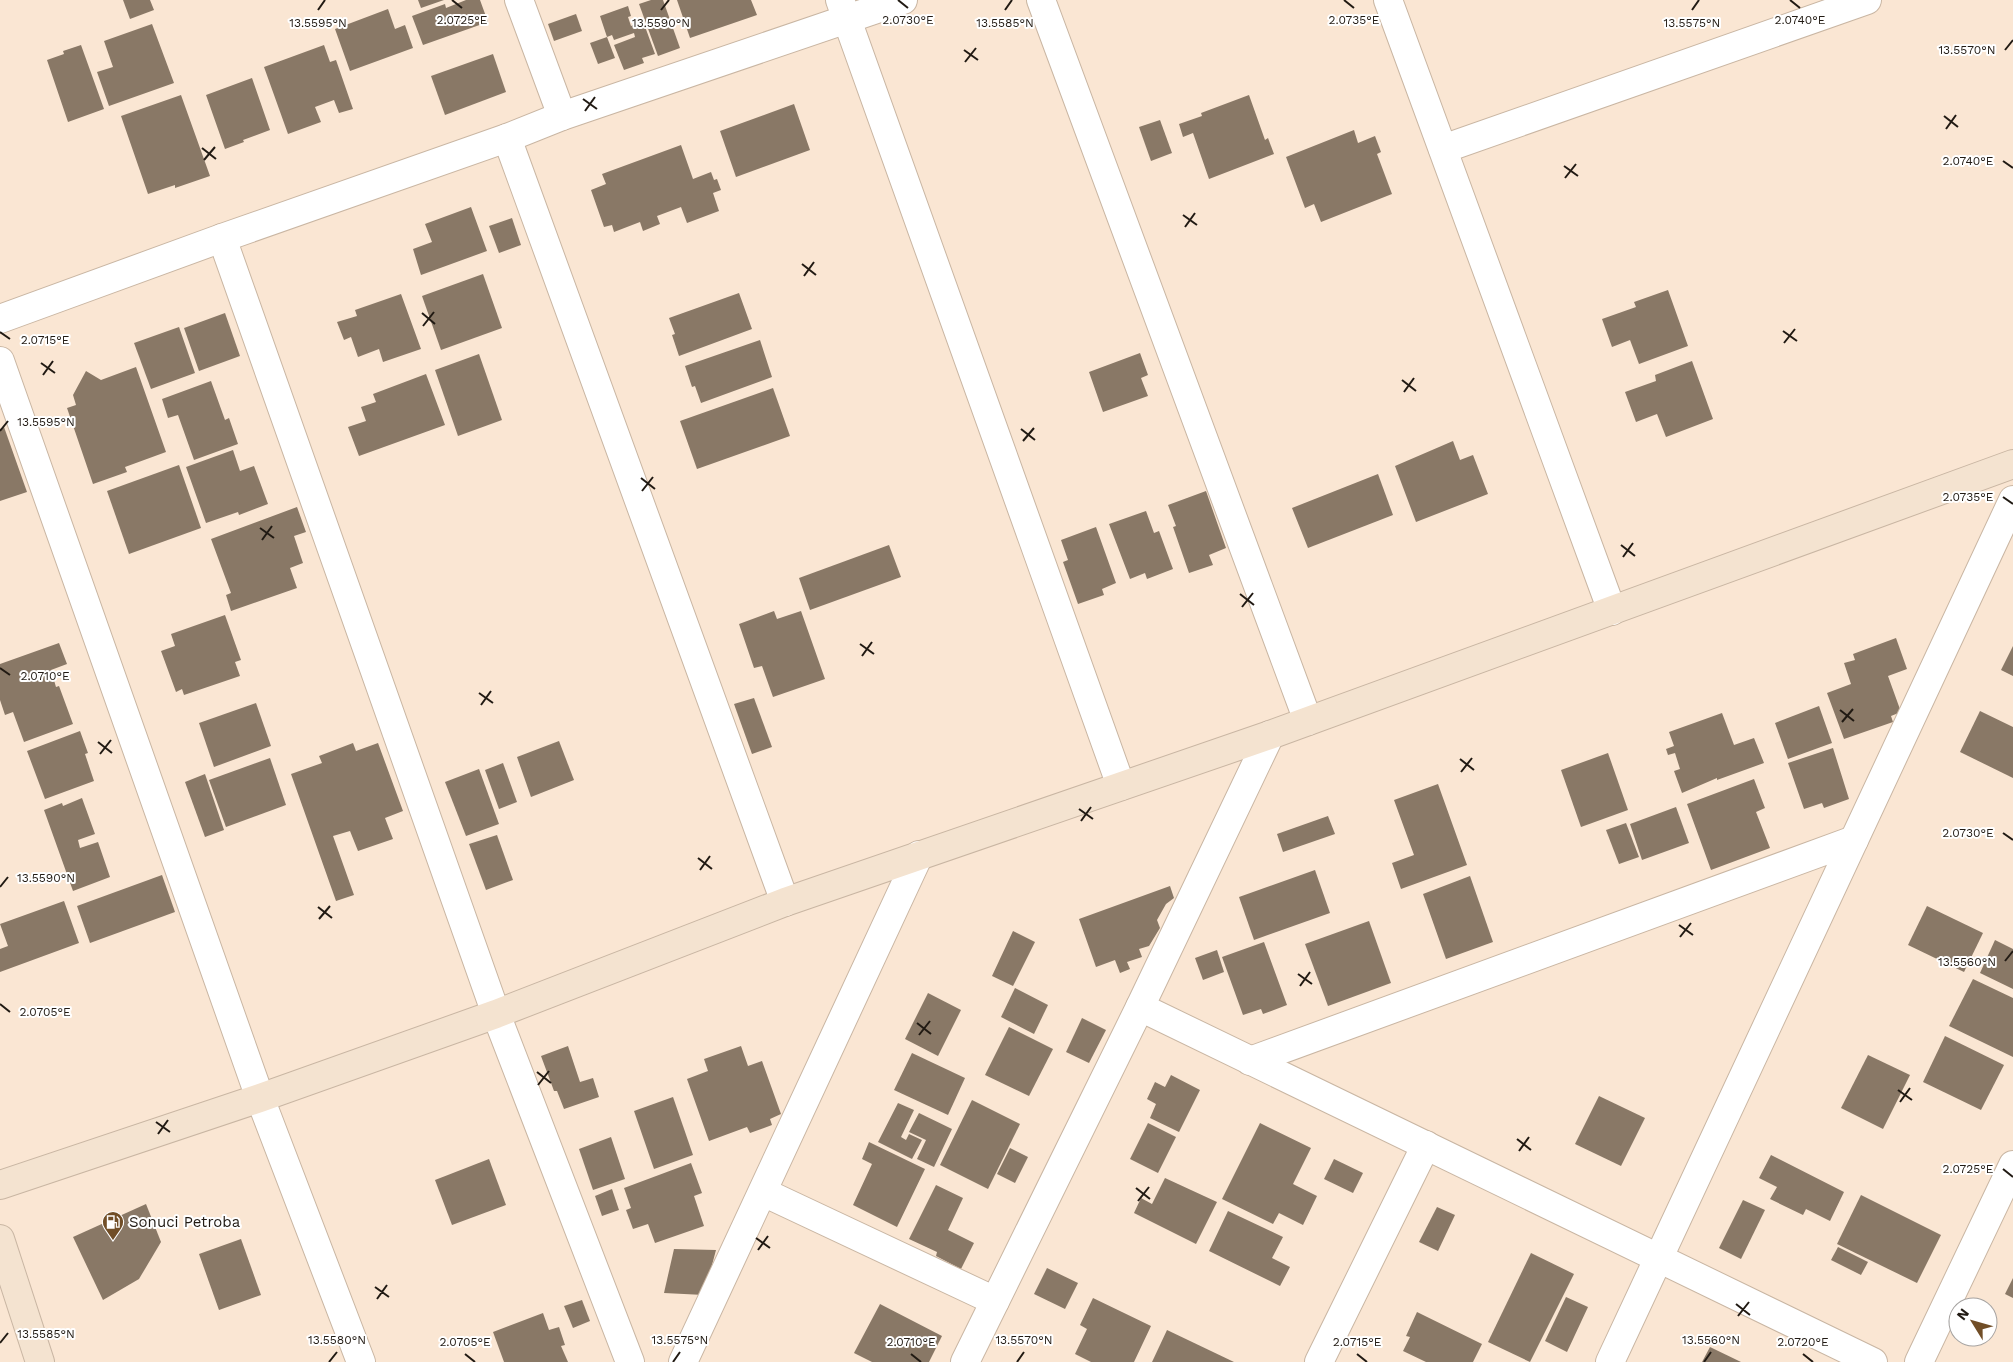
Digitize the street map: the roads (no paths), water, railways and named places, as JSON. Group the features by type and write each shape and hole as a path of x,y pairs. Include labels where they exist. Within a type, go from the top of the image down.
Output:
{"street":[{"path":"519,0 562,116"},
{"path":"0,319 222,238 508,138 844,10 904,0"},
{"path":"1041,0 1308,721"},
{"path":"1388,0 1612,611"},
{"path":"1443,149 1849,3"},
{"path":"844,10 1120,786"},
{"path":"508,138 785,902"},
{"path":"222,238 496,1014 630,1362"},
{"path":"0,361 260,1098 361,1362"},
{"path":"0,1185 260,1098 496,1014 785,902 1270,735 2013,464"},
{"path":"1610,1362 2013,500"},
{"path":"965,1362 1140,1008 1270,735"},
{"path":"1250,1061 1854,840"},
{"path":"683,1362 919,855"},
{"path":"1140,1008 1873,1362"},
{"path":"1319,1362 1426,1145"},
{"path":"1919,1362 2013,1166"},
{"path":"763,1192 995,1301"},
{"path":"0,1239 40,1362"}],"place":[{"name":"Sonuci Petroba","path":"113,1241"}]}
